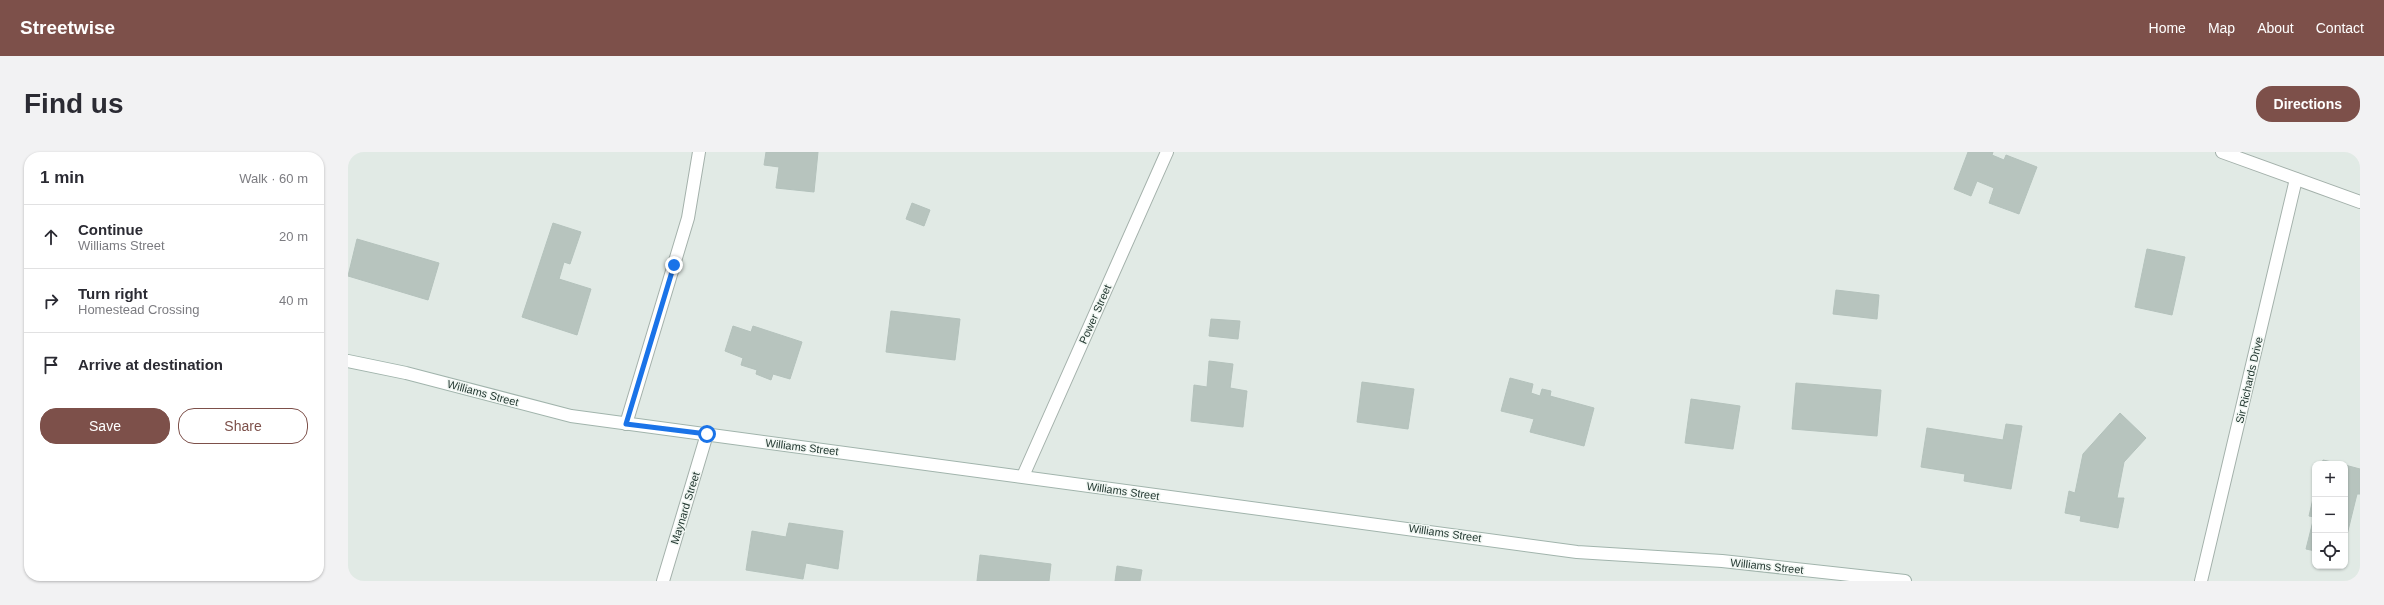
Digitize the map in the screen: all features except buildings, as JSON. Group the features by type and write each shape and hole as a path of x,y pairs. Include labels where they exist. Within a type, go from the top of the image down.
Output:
{"street":[{"path":"626,424 688,218 699,152"},
{"name":"Power Street","path":"1023,476 1167,152"},
{"path":"2222,152 2360,202"},
{"name":"Sir Richards Drive","path":"2202,581 2296,179"},
{"name":"Williams Street","path":"348,361 406,373 571,416 626,424 1023,476 1219,505 1406,527 1577,552 1722,561 1905,581"},
{"name":"Maynard Street","path":"663,581 707,434"}],"route":[{"path":"674,265 626,424 707,434"}]}
